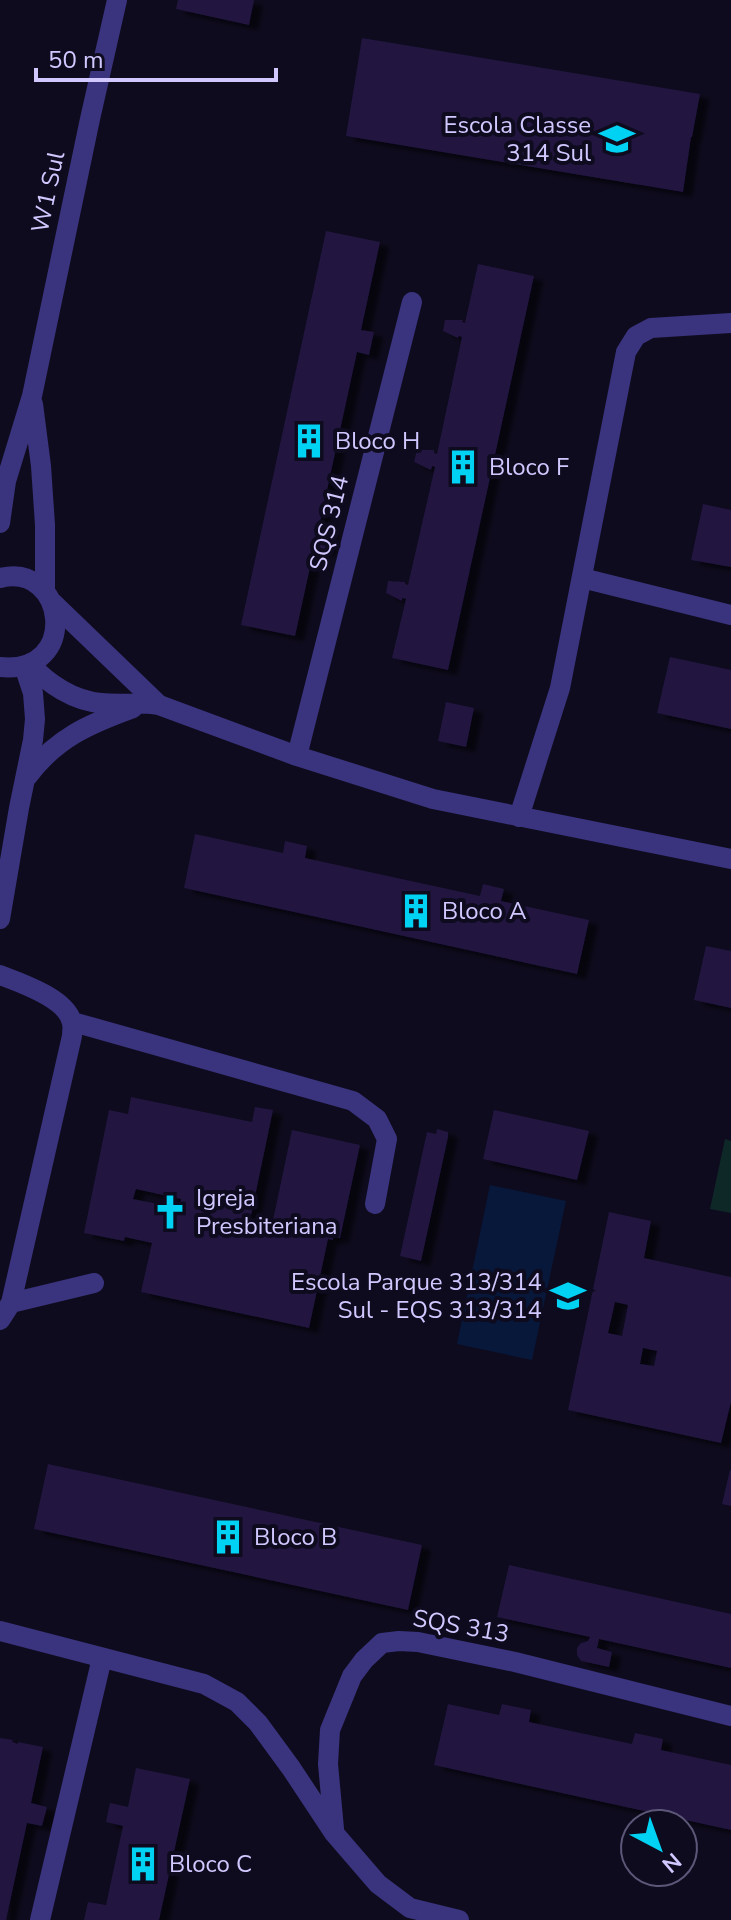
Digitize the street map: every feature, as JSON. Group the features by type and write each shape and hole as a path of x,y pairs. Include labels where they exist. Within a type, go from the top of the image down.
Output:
{"street":[{"name":"W1 Sul","path":"0,523 3,486 32,396 117,0"},
{"name":"SQS 314","path":"297,756 412,302"},
{"path":"519,817 560,688 626,352 636,336 651,328 731,323"},
{"name":"W1 Sul","path":"27,665 42,656 56,630 56,615 48,597 41,466 32,396"},
{"path":"0,578 20,578 33,582 153,704"},
{"path":"582,578 731,615"},
{"path":"0,667 27,665 49,682 88,701 153,704 297,756 433,799 731,859"},
{"path":"0,919 33,740 33,693 27,665"},
{"path":"25,780 37,763 76,732 92,723 153,704"},
{"path":"0,975 35,989 64,1007 73,1022 6,1311"},
{"path":"73,1022 353,1101 377,1119 387,1139 375,1204"},
{"path":"6,1311 94,1283"},
{"path":"0,1631 204,1684 237,1702 258,1723 334,1833 408,1914 459,1920"},
{"name":"SQS 313","path":"334,1833 328,1764 330,1730 352,1676 382,1643 418,1642 515,1662 731,1716"},
{"path":"40,1920 102,1658"}],"green space":[{"path":"725,1139 731,1141 731,1213 710,1209"}],"water":[{"path":"490,1185 566,1201 532,1360 457,1344"}],"building":[{"path":"178,0 254,0 249,25 176,9"},
{"path":"362,38 700,94 683,192 346,136"},
{"name":"Bloco H","path":"326,231 380,242 361,330 374,332 369,355 357,352 319,527 331,529 326,552 314,549 295,636 241,625"},
{"name":"Bloco F","path":"478,264 534,276 448,670 392,658 406,599 402,598 402,601 386,593 388,581 408,585 435,467 432,466 431,470 414,462 417,450 434,450 437,454 462,337 443,331 445,320 463,320 465,323"},
{"path":"703,504 731,510 731,567 691,560"},
{"path":"670,657 731,670 731,729 657,713"},
{"path":"446,702 474,708 466,747 438,741"},
{"name":"Bloco A","path":"195,834 283,853 285,841 307,846 305,858 480,896 483,884 504,889 501,901 589,920 577,974 184,888"},
{"path":"706,946 731,951 731,1008 694,1000"},
{"name":"Igreja Presbiteriana","path":"131,1097 252,1122 255,1107 273,1110 250,1220 272,1225 292,1130 360,1145 340,1238 328,1239 309,1328 141,1292 152,1243 84,1233 109,1110 128,1114","holes":["136,1189 181,1199 178,1208 133,1199"]},
{"path":"494,1110 589,1131 577,1180 483,1159"},
{"path":"437,1129 448,1132 448,1137 421,1261 400,1256 427,1132 436,1134"},
{"path":"609,1212 651,1221 644,1258 731,1277 731,1402 721,1443 568,1410","holes":["615,1302 628,1305 622,1336 608,1333","643,1348 657,1351 654,1366 640,1364"]},
{"name":"Bloco B","path":"48,1464 422,1545 408,1610 34,1529"},
{"path":"731,1470 731,1506 722,1504"},
{"path":"509,1565 731,1614 731,1668 599,1639 597,1648 612,1652 609,1667 581,1661 577,1648 590,1637 497,1617"},
{"path":"448,1704 499,1715 502,1704 531,1710 529,1722 632,1744 635,1733 663,1739 661,1750 731,1765 731,1830 699,1823 699,1808 630,1808 434,1765"},
{"path":"0,1738 43,1747 31,1803 47,1807 42,1826 27,1823 6,1920 0,1920"},
{"name":"Bloco C","path":"136,1768 190,1779 159,1920 84,1920 88,1902 106,1905 123,1826 106,1822 110,1803 128,1807"}],"place":[{"name":"Escola Classe 314 Sul","path":"617,139"},
{"name":"Bloco H","path":"309,441"},
{"name":"Bloco F","path":"463,467"},
{"name":"Bloco A","path":"416,911"},
{"name":"Igreja Presbiteriana","path":"170,1212"},
{"name":"Escola Parque 313/314 Sul - EQS 313/314","path":"568,1296"},
{"name":"Bloco B","path":"228,1537"},
{"name":"Bloco C","path":"143,1864"}]}
